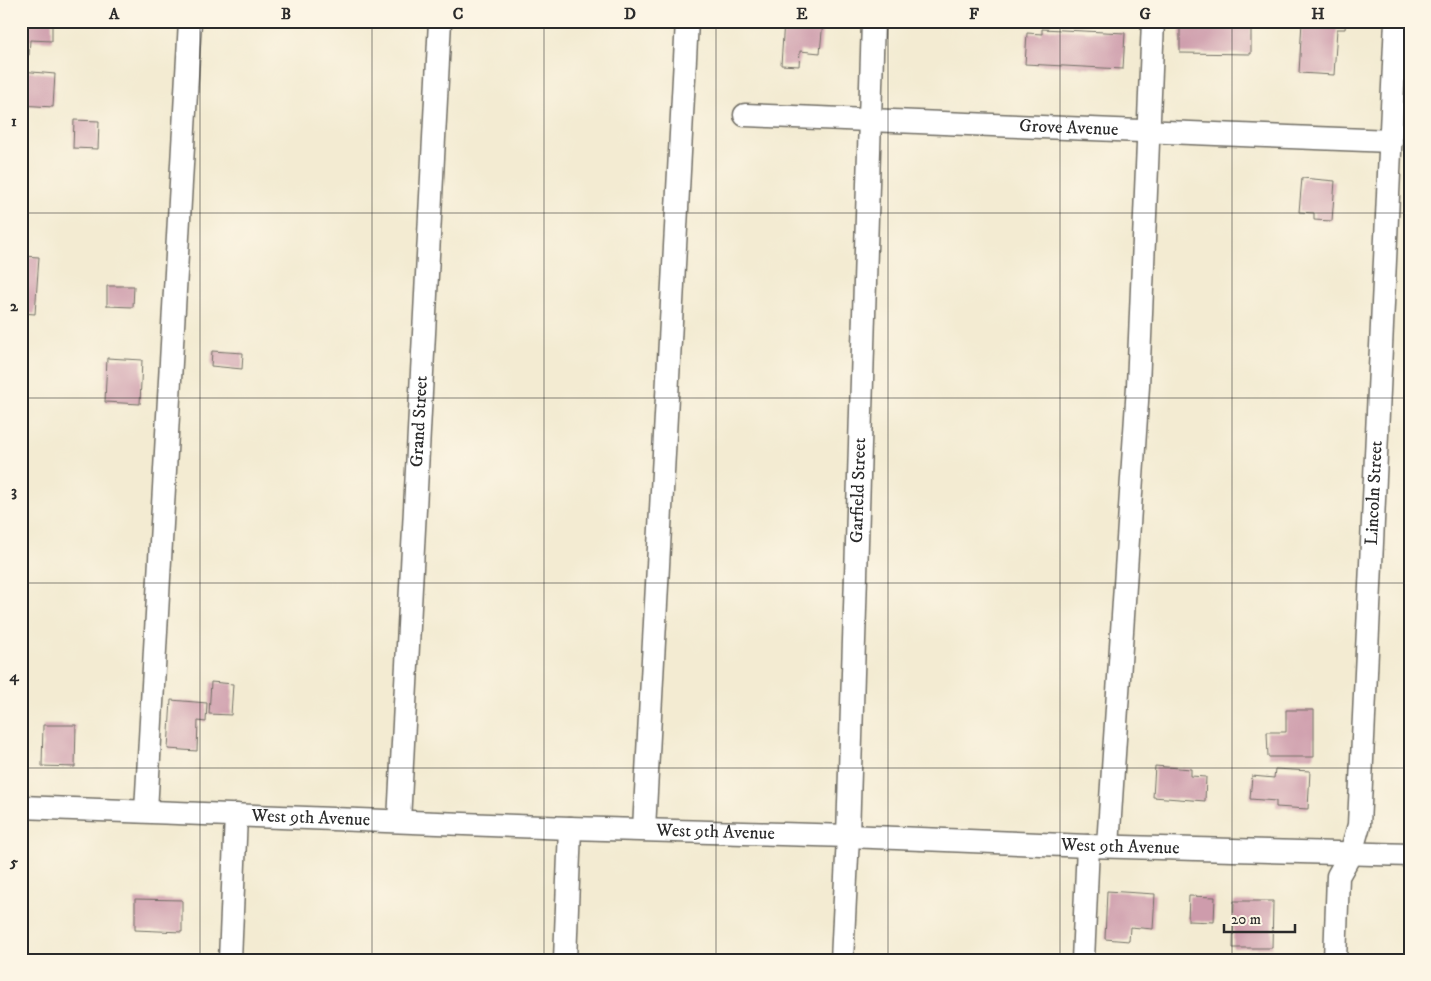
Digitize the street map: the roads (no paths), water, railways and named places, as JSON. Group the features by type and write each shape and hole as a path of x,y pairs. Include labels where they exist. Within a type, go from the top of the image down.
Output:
{"street":[{"path":"146,811 190,21"},
{"name":"Grand Street","path":"399,821 440,21"},
{"path":"644,829 687,21"},
{"name":"Garfield Street","path":"842,960 848,836 873,21"},
{"path":"1083,960 1098,846 1138,386 1153,21"},
{"name":"Lincoln Street","path":"1335,960 1338,876 1351,853 1359,825 1396,21"},
{"name":"Grove Avenue","path":"746,115 1391,141"},
{"name":"West 9th Avenue","path":"21,807 570,828 1410,855"},
{"path":"230,960 236,815"},
{"path":"565,960 570,828"}]}
